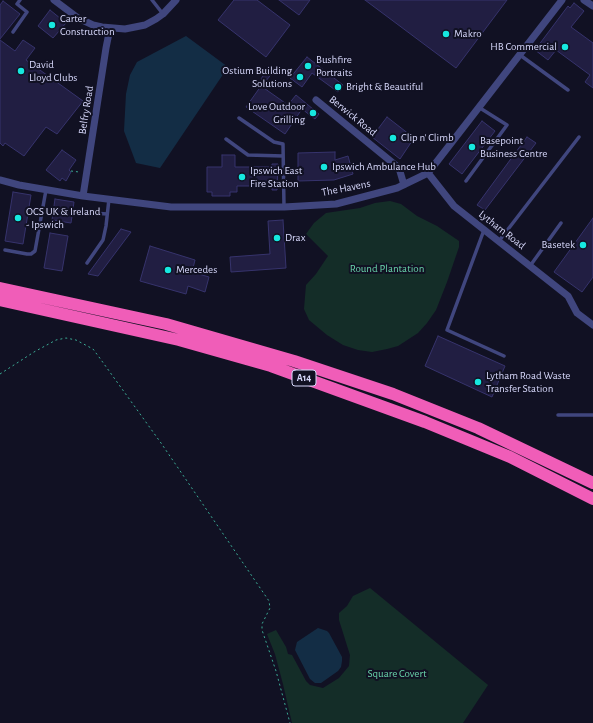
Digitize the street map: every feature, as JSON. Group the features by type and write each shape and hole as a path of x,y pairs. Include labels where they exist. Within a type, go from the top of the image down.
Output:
{"highway":[{"name":"A14","path":"0,280 13,283 49,298"},
{"name":"A14","path":"0,288 166,324 294,360 393,394 478,428 593,483"},
{"name":"A14","path":"0,300 180,340 272,366 446,430 510,457 593,499"}],"street":[{"path":"54,0 78,18 93,25 125,29 146,25 163,14 176,0"},
{"name":"The Havens","path":"0,180 84,196 172,206 284,207 336,204 404,185 428,174 562,0"},
{"path":"584,0 593,6"},
{"name":"Belfry Road","path":"84,196 110,28"},
{"name":"Berwick Road","path":"316,100 398,168 404,185"},
{"name":"Lytham Road","path":"428,174 454,206 568,296 577,313 593,325"}],"lane":[{"path":"13,32 27,12 17,4 20,0"},
{"path":"152,0 163,14"},
{"path":"520,55 568,90"},
{"path":"466,181 507,125 480,108"},
{"path":"240,118 274,142 283,144 284,207"},
{"path":"499,241 579,137"},
{"path":"226,139 248,155 283,156"},
{"path":"4,250 27,254 35,252 47,189"},
{"path":"87,263 102,240 106,226 109,199"},
{"path":"80,212 107,214"},
{"path":"530,266 561,223"},
{"path":"484,230 446,330 504,356"},
{"path":"558,415 593,415"}],"path":[{"path":"72,171 83,173"},
{"path":"0,374 39,349 56,340 66,338 76,340 92,349 99,357 161,442 269,601 270,608 262,624 262,630 276,671 290,723"}],"green space":[{"name":"Round Plantation","path":"390,201 401,204 417,216 437,226 459,241 459,247 436,310 418,333 398,346 372,352 358,350 343,345 327,335 309,320 304,309 306,285 316,274 328,256 306,234 314,223 326,213 360,208 375,203"},
{"name":"Square Covert","path":"370,588 488,685 463,723 292,723 275,654 267,634 276,630 286,647 288,654 292,655 306,681 310,685 323,688 339,678 349,666 350,655 339,620 339,613 347,606 353,596"}],"water":[{"path":"186,36 228,67 160,168 136,163 124,131 126,94 130,75 137,62"},
{"path":"318,628 329,633 342,657 342,661 341,667 338,671 321,683 315,683 310,679 295,650 297,642"}],"building":[{"path":"234,0 257,0 290,25 266,57 218,20"},
{"path":"279,0 310,0 299,15"},
{"name":"Makro","path":"365,0 507,0 456,68"},
{"path":"3,1 20,14 0,39 0,5"},
{"name":"HB Commercial","path":"574,3 584,11 571,27 593,43 593,88 585,82 590,75 556,50 548,60 535,50 568,6 570,8"},
{"name":"Carter Construction","path":"50,10 66,23 53,38 38,26"},
{"name":"David Lloyd Clubs","path":"0,40 15,51 23,40 35,48 26,60 83,101 57,134 46,127 24,156 5,143 3,146 0,143"},
{"path":"307,57 343,85 338,92 312,73 302,87 290,78"},
{"path":"269,67 274,71 265,82 261,79"},
{"path":"261,86 288,105 296,95 319,114 315,119 302,109 285,134 246,107"},
{"name":"Clip n' Climb","path":"387,117 414,138 400,159 372,137"},
{"name":"Basepoint Business Centre","path":"482,121 495,131 462,174 449,164"},
{"name":"Basepoint Business Centre","path":"527,137 536,143 485,210 477,205"},
{"path":"62,150 76,160 69,170 71,172 66,181 62,178 60,181 46,170"},
{"name":"Ipswich Ambulance Hub","path":"335,152 335,160 348,156 353,174 334,180 298,181 298,153"},
{"name":"Ipswich East Fire Station","path":"222,155 235,155 235,167 272,167 272,164 278,164 277,190 272,190 272,186 237,186 237,192 230,192 230,196 212,196 212,192 207,192 207,167 222,167"},
{"name":"OCS UK & Ireland - Ipswich","path":"13,192 31,195 23,244 5,241"},
{"path":"55,199 74,202 71,223 52,220"},
{"name":"Basetek","path":"593,218 593,277 582,292 554,272"},
{"name":"Drax","path":"283,220 286,268 231,272 230,257 270,254 268,221"},
{"path":"121,229 131,232 98,276 88,274"},
{"name":"OCS UK & Ireland - Ipswich","path":"50,233 68,236 62,271 44,268"},
{"name":"Mercedes","path":"150,246 195,260 192,272 209,277 205,292 188,286 186,294 140,281"},
{"name":"Lytham Road Waste Transfer Station","path":"438,336 505,366 492,397 425,366"}],"place":[{"name":"Carter Construction","path":"52,25"},
{"name":"Makro","path":"446,34"},
{"name":"HB Commercial","path":"565,47"},
{"name":"Bushfire Portraits","path":"308,66"},
{"name":"David Lloyd Clubs","path":"21,71"},
{"name":"Ostium Building Solutions","path":"300,77"},
{"name":"Bright & Beautiful","path":"338,87"},
{"name":"Love Outdoor Grilling","path":"313,113"},
{"name":"Clip n' Climb","path":"393,138"},
{"name":"Basepoint Business Centre","path":"472,147"},
{"name":"Ipswich Ambulance Hub","path":"324,167"},
{"name":"Ipswich East Fire Station","path":"242,177"},
{"name":"OCS UK & Ireland - Ipswich","path":"18,218"},
{"name":"Drax","path":"277,238"},
{"name":"Basetek","path":"583,245"},
{"name":"Mercedes","path":"168,270"},
{"name":"Lytham Road Waste Transfer Station","path":"478,382"}]}
